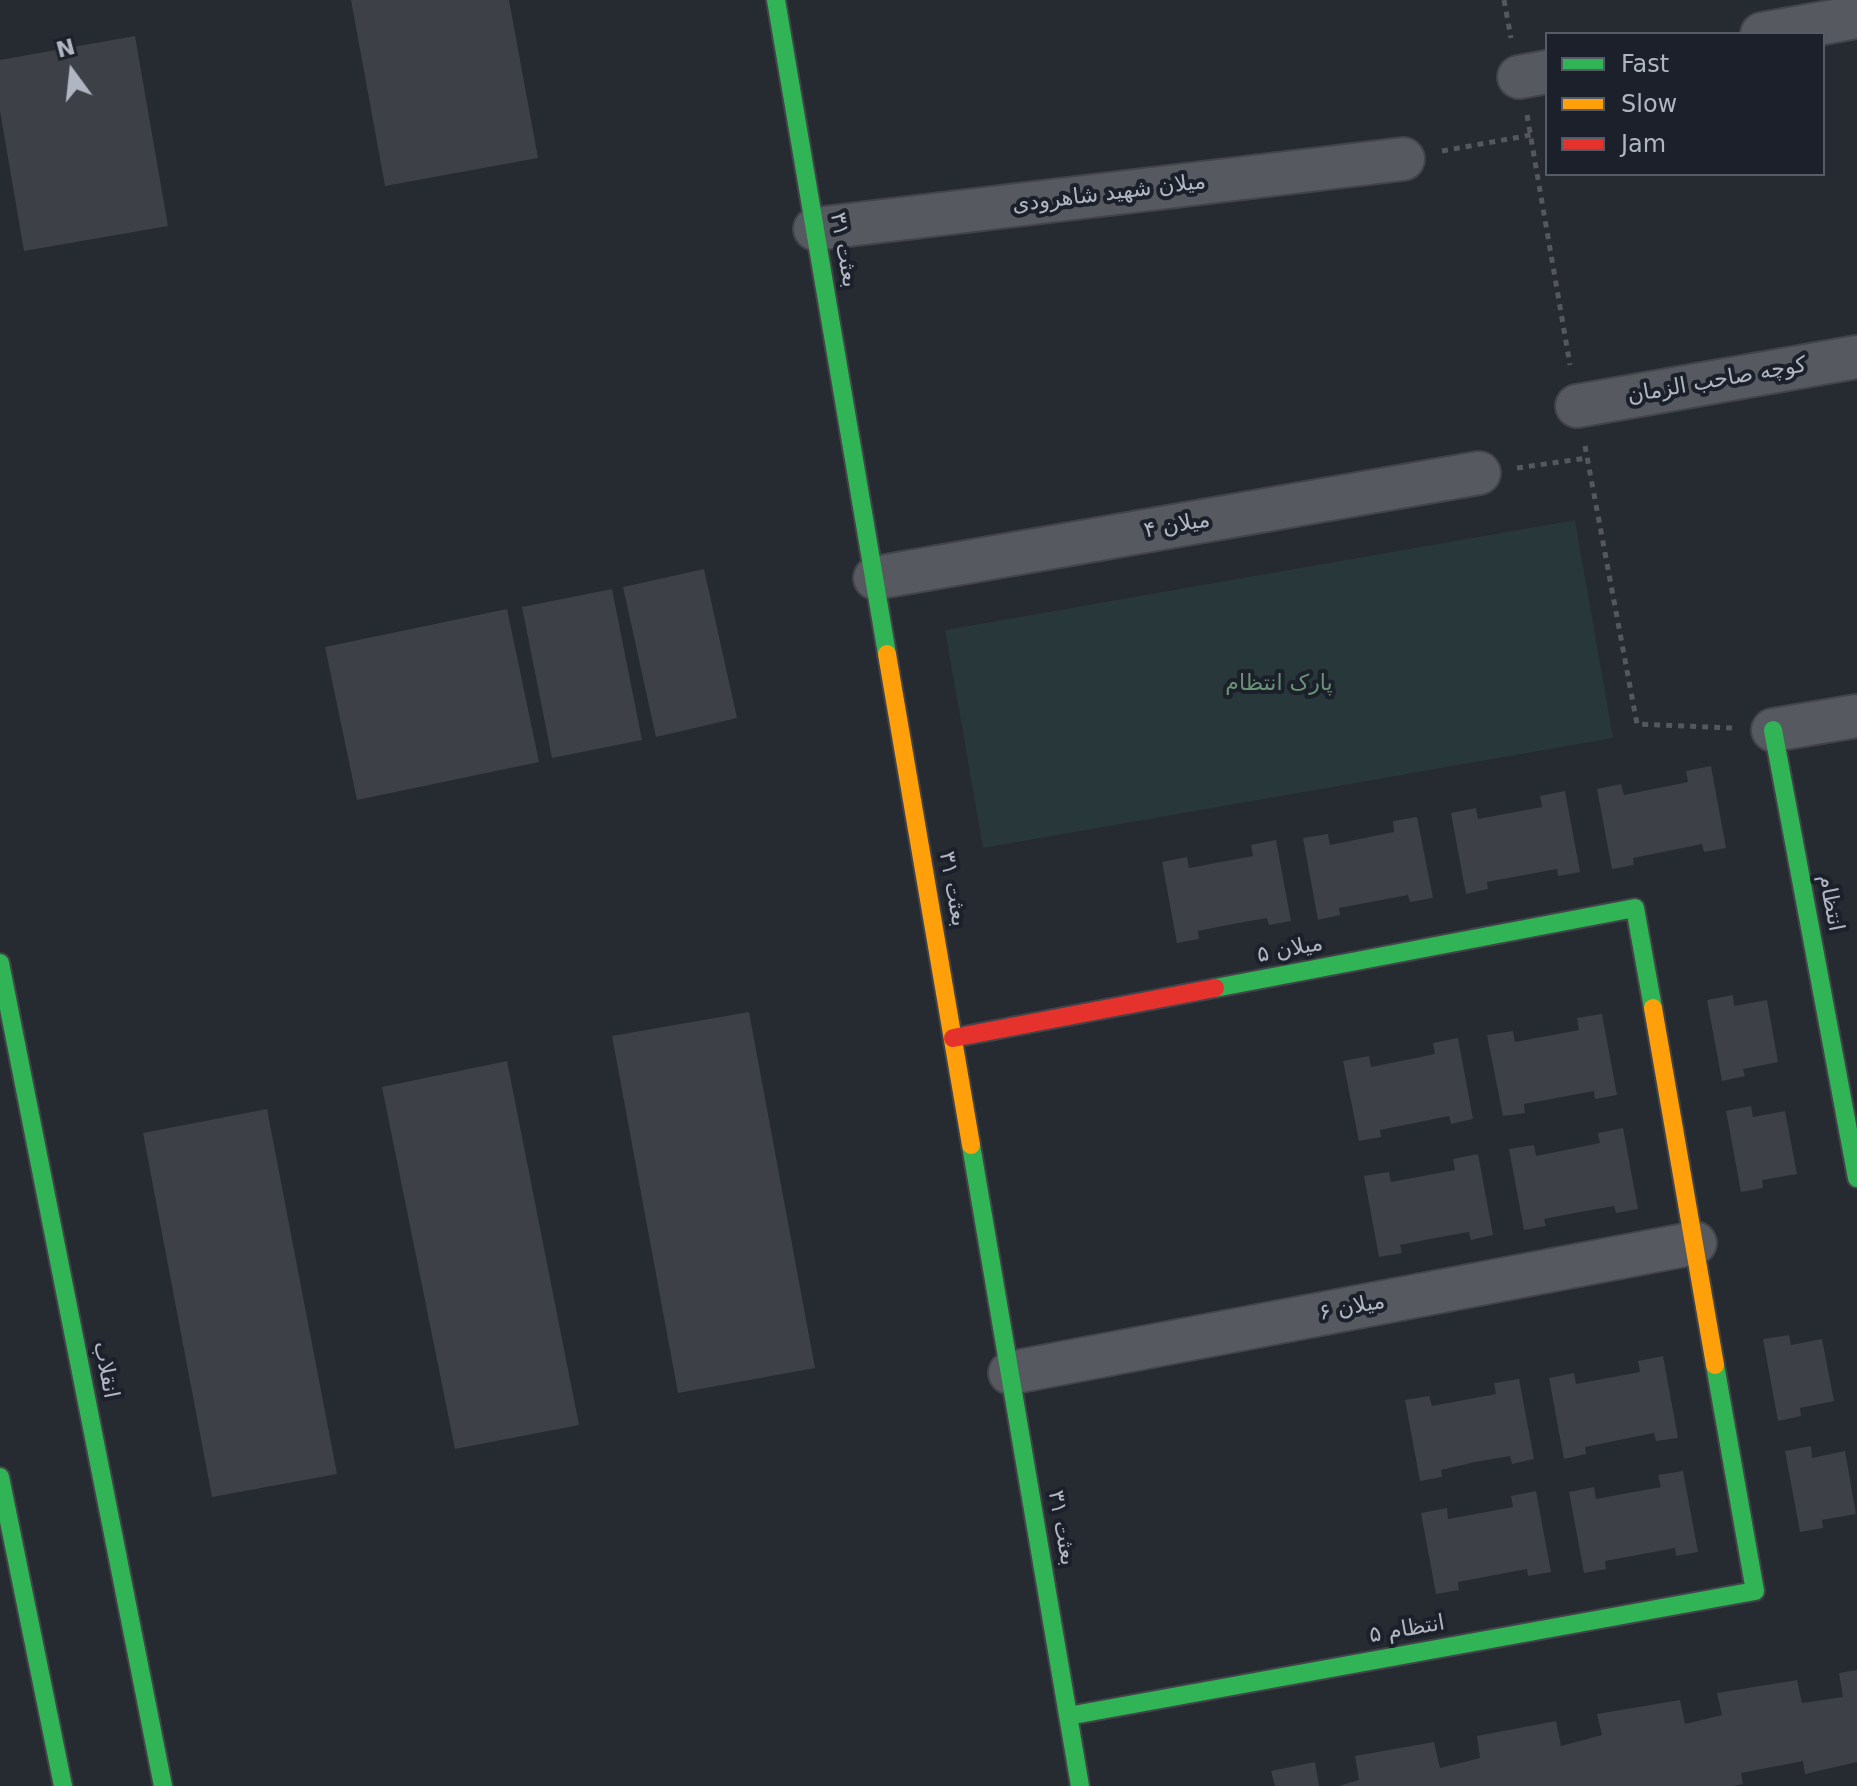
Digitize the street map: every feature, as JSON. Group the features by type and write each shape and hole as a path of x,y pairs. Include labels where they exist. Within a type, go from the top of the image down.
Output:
{"street":[{"name":"بعثت ۳۱","path":"776,0 1080,1786"},
{"path":"1773,32 1857,17"},
{"name":"میلان شهید شاهرودی","path":"815,229 1403,159"},
{"name":"کوچه صاحب الزمان","path":"1577,406 1857,357"},
{"name":"میلان ۴","path":"875,578 1479,473"},
{"path":"1773,730 1857,716"},
{"name":"انتظام","path":"1773,730 1857,1178"},
{"name":"میلان ۵","path":"953,1038 1635,908 1695,1243"},
{"name":"انقلاب","path":"0,963 163,1786"},
{"name":"میلان ۶","path":"1010,1373 1695,1243"},
{"name":"انتظام ۵","path":"1068,1716 1755,1591 1695,1243"},
{"path":"0,1477 63,1786"}],"path":[{"path":"1403,159 1531,135"},
{"path":"1479,473 1587,458"}],"green space":[{"name":"پارک انتظام","path":"1575,520 1613,738 983,848 945,630"}],"building":[{"path":"351,0 509,0 538,158 385,186"},
{"path":"135,36 168,226 24,251 0,111 0,60"},
{"path":"704,569 737,718 656,737 623,587"},
{"path":"612,589 642,740 552,758 522,607"},
{"path":"507,609 539,762 357,800 325,647"},
{"path":"1711,766 1726,848 1704,852 1702,844 1633,858 1634,865 1612,869 1597,789 1621,784 1624,795 1688,782 1686,771"},
{"path":"1565,791 1580,872 1558,876 1557,869 1487,882 1488,889 1466,894 1451,813 1476,808 1478,819 1542,807 1540,796"},
{"path":"1417,817 1433,898 1410,902 1408,895 1339,908 1340,915 1318,920 1303,838 1328,834 1330,845 1394,832 1393,821"},
{"path":"1276,840 1291,921 1269,925 1267,918 1233,924 1198,931 1199,939 1177,943 1162,862 1187,857 1189,868 1253,856 1251,845"},
{"path":"1733,995 1734,1006 1767,1000 1778,1062 1743,1069 1745,1076 1722,1081 1707,1000"},
{"path":"749,1012 815,1368 678,1393 612,1036"},
{"path":"1602,1014 1617,1095 1595,1099 1594,1091 1524,1104 1525,1113 1503,1116 1487,1035 1513,1031 1515,1042 1579,1030 1577,1018"},
{"path":"1458,1038 1473,1119 1451,1124 1449,1116 1380,1130 1381,1137 1359,1141 1343,1061 1369,1056 1371,1067 1435,1054 1433,1043"},
{"path":"507,1061 579,1425 455,1449 382,1087"},
{"path":"1751,1106 1753,1117 1785,1111 1797,1174 1762,1180 1763,1188 1741,1192 1726,1111"},
{"path":"267,1109 337,1474 212,1497 143,1133"},
{"path":"1623,1128 1638,1209 1616,1213 1614,1206 1580,1212 1544,1219 1546,1226 1524,1230 1509,1149 1534,1145 1536,1156 1600,1143 1598,1133"},
{"path":"1478,1154 1493,1235 1471,1240 1469,1232 1435,1238 1400,1245 1402,1253 1379,1257 1364,1176 1389,1172 1391,1182 1455,1170 1453,1159"},
{"path":"1789,1335 1791,1345 1822,1339 1834,1401 1800,1408 1801,1416 1778,1421 1763,1339"},
{"path":"1663,1356 1678,1438 1656,1441 1654,1433 1585,1447 1586,1454 1564,1459 1549,1378 1574,1373 1576,1384 1640,1372 1638,1361"},
{"path":"1519,1379 1534,1459 1512,1464 1510,1456 1475,1462 1441,1470 1442,1477 1420,1481 1405,1400 1429,1396 1432,1406 1496,1394 1494,1383"},
{"path":"1811,1446 1812,1458 1845,1451 1856,1514 1822,1520 1823,1528 1800,1532 1785,1451"},
{"path":"1683,1471 1698,1552 1676,1556 1675,1548 1605,1561 1606,1569 1584,1573 1569,1492 1594,1487 1596,1499 1661,1487 1658,1475"},
{"path":"1536,1491 1551,1572 1528,1576 1527,1569 1458,1582 1459,1590 1436,1594 1421,1513 1447,1508 1448,1519 1513,1507 1511,1496"},
{"path":"1857,1670 1857,1762 1805,1774 1803,1761 1741,1773 1743,1784 1733,1786 1338,1786 1359,1780 1355,1756 1434,1742 1440,1768 1480,1758 1477,1736 1556,1721 1561,1746 1602,1735 1597,1714 1680,1700 1685,1724 1722,1715 1717,1693 1797,1680 1802,1703 1843,1697 1839,1673"},
{"path":"1315,1762 1319,1786 1275,1786 1271,1771"}],"traffic: fast":[{"path":"776,0 887,654"},
{"path":"1773,730 1857,1178"},
{"path":"1215,988 1635,908 1653,1008"},
{"path":"0,963 163,1786"},
{"path":"971,1145 1080,1786"},
{"path":"1068,1716 1755,1591 1715,1365"},
{"path":"0,1477 63,1786"}],"traffic: slow":[{"path":"887,654 971,1145"},
{"path":"1653,1008 1715,1365"}],"traffic: jam":[{"path":"953,1038 1215,988"}]}
